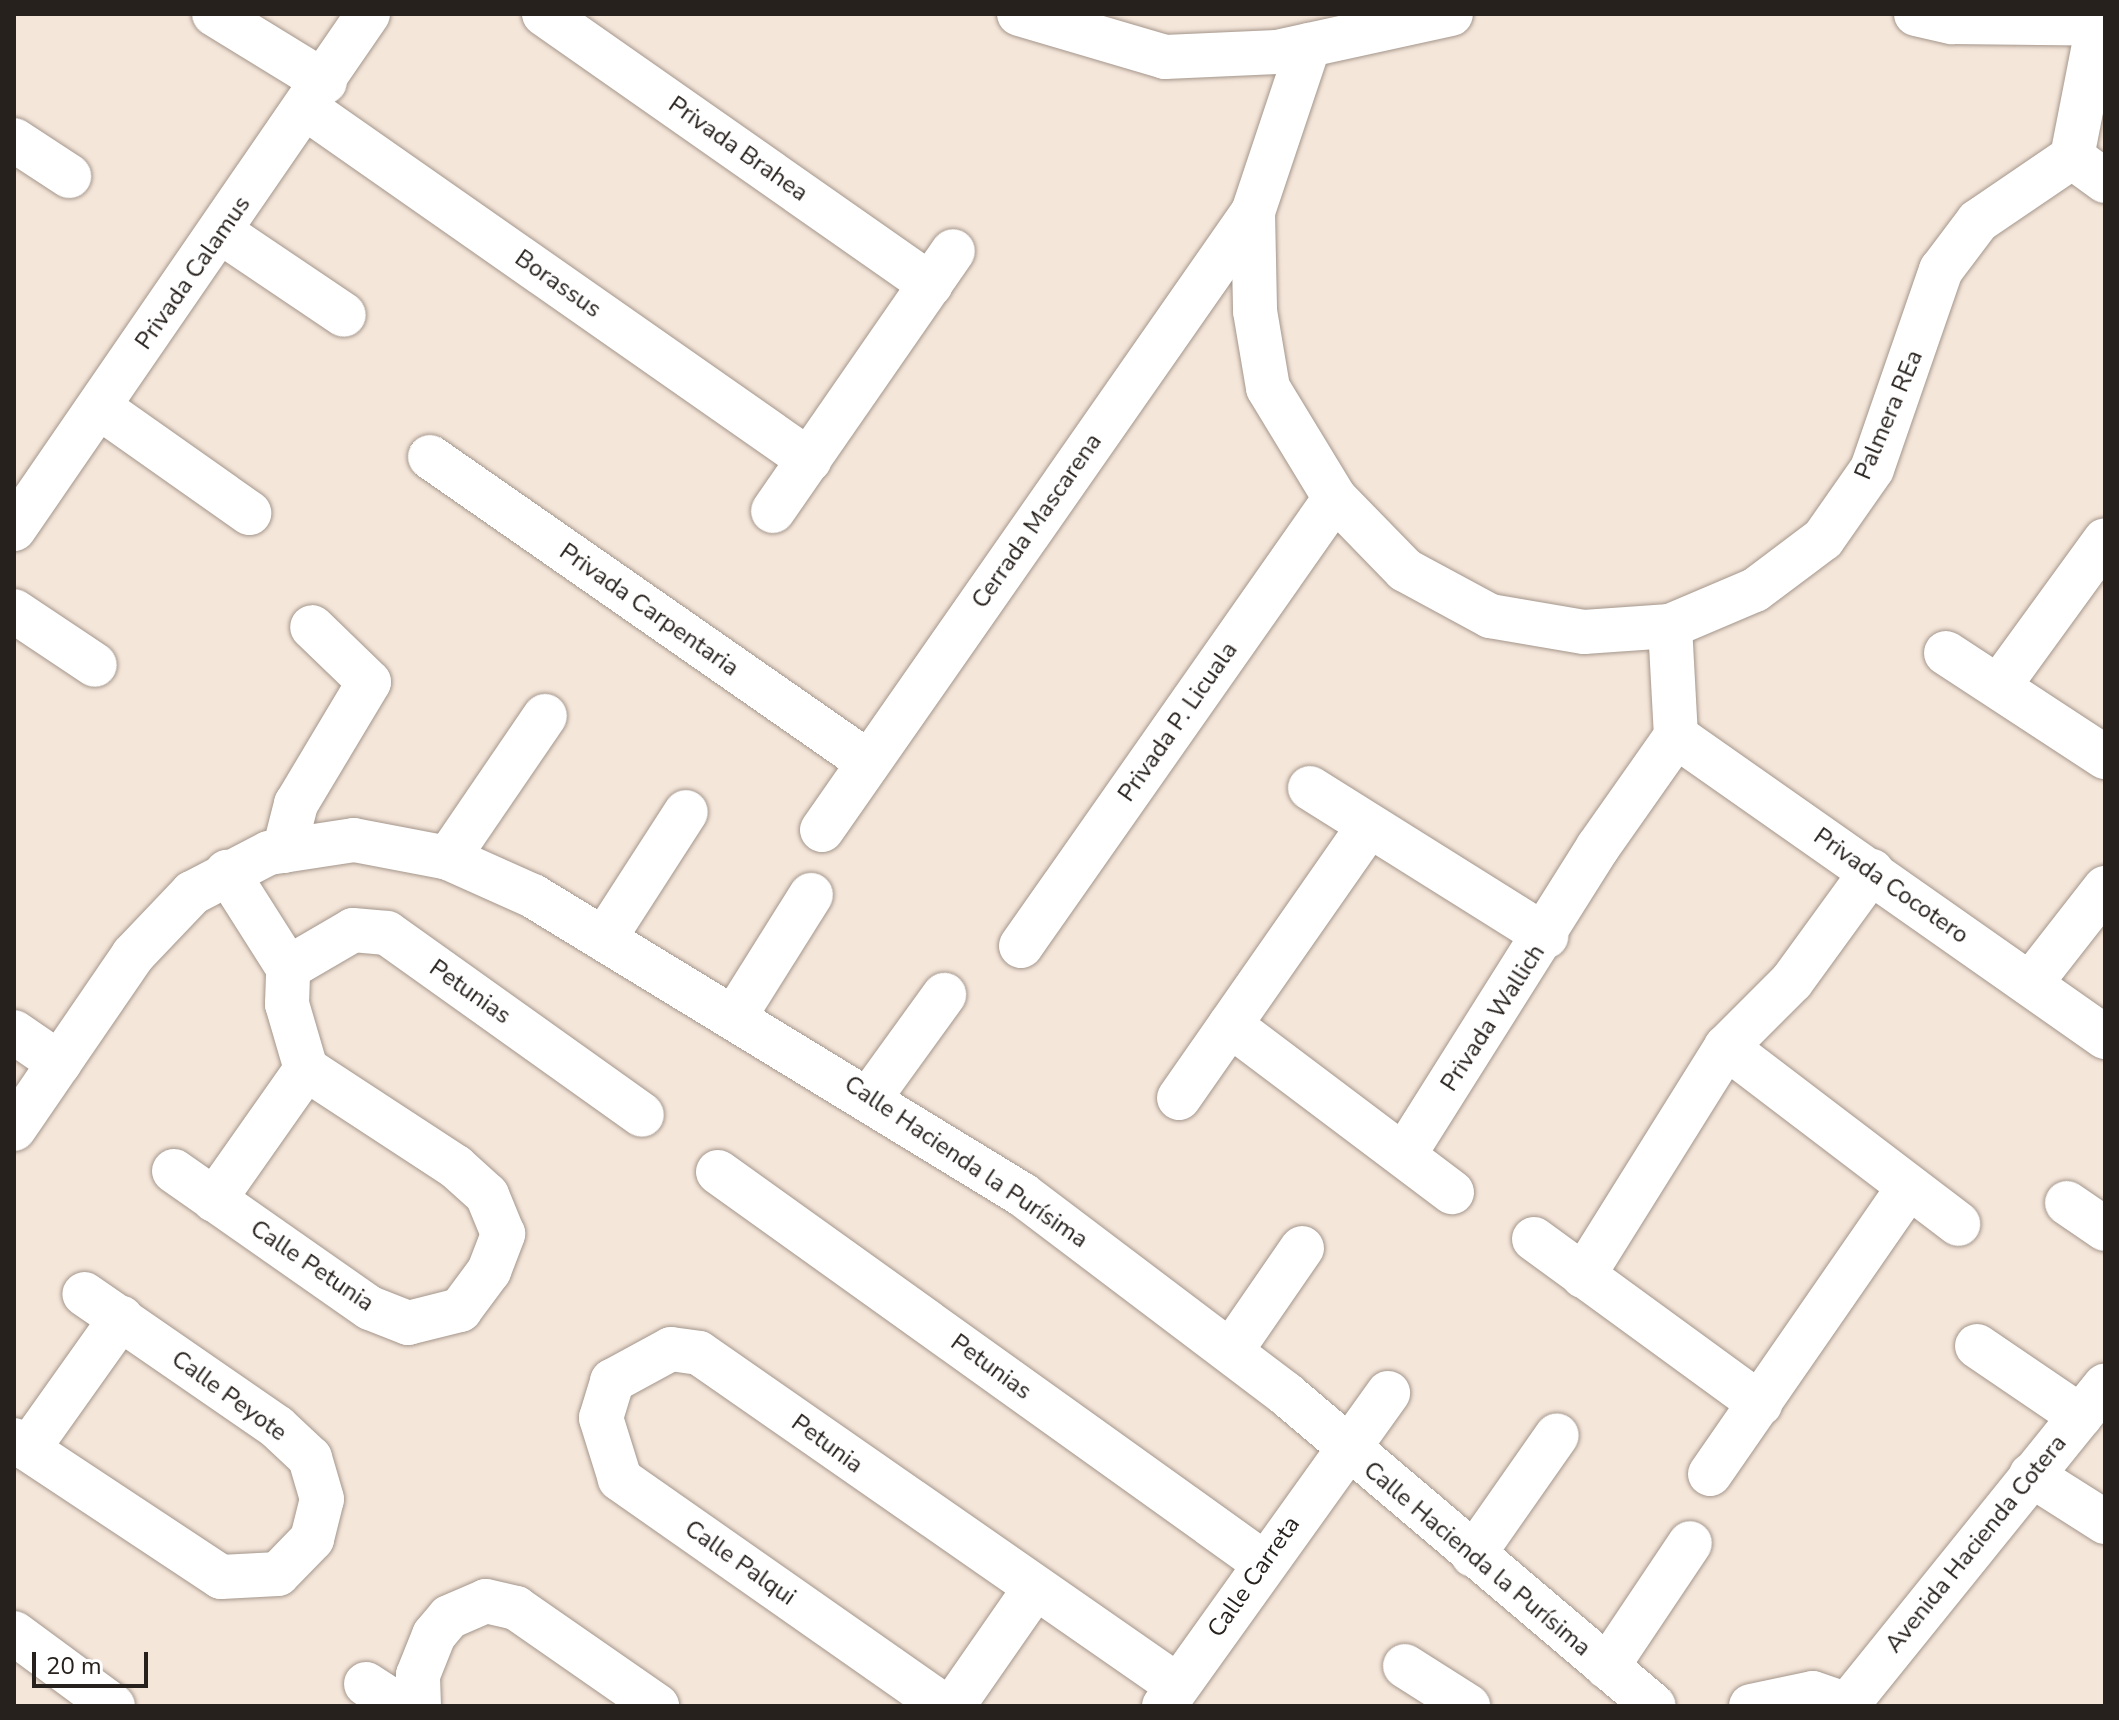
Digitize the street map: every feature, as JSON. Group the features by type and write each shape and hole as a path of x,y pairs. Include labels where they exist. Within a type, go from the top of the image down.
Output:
{"street":[{"name":"Borassus","path":"214,14 316,95 809,460"},
{"name":"Privada Calamus","path":"14,529 316,95 368,14"},
{"name":"Privada Brahea","path":"544,14 942,268 809,460"},
{"path":"1019,14 1165,57 1309,45 1451,14"},
{"path":"1916,14 1952,22 2101,21"},
{"name":"Palmera REa","path":"1253,212 1255,311 1268,388 1335,498 1405,570 1490,616 1584,632 1670,626 1755,590 1823,539 1872,469 1941,270 1978,221 2088,169 2101,21"},
{"path":"1253,212 1309,45"},
{"path":"14,140 69,176"},
{"name":"Cerrada Mascarena","path":"822,830 1253,212"},
{"path":"221,232 344,315"},
{"path":"99,407 249,513"},
{"name":"Privada Carpentaria","path":"430,457 868,762"},
{"path":"773,511 809,460"},
{"name":"Privada P. Licuala","path":"1021,946 1335,498"},
{"path":"1999,686 2105,540"},
{"path":"14,611 95,665"},
{"path":"1546,936 1676,736 1670,626"},
{"path":"284,851 296,804 369,682 312,627"},
{"path":"1946,653 2105,757"},
{"path":"448,858 545,716"},
{"name":"Privada Cocotero","path":"1676,736 2105,1037"},
{"name":"Privada Wallich","path":"1310,788 1546,936 1404,1155"},
{"path":"604,939 686,812"},
{"path":"1179,1098 1368,827"},
{"name":"Calle Hacienda la Purísima","path":"14,1129 133,955 192,893 227,872 284,851 354,840 448,858 604,939 871,1096 1023,1195 1231,1351 1654,1706"},
{"path":"1583,1276 1726,1047 1792,981 1872,871"},
{"path":"214,1200 306,1069 287,1004 288,968 227,872"},
{"path":"2030,984 2105,888"},
{"path":"735,1016 811,895"},
{"name":"Petunias","path":"288,968 353,930 387,933 642,1115"},
{"path":"871,1096 944,995"},
{"path":"1230,1025 1452,1192"},
{"path":"14,1032 59,1063"},
{"path":"1726,1047 1958,1224"},
{"name":"Calle Petunia","path":"174,1171 370,1308 408,1323 460,1310 489,1271 503,1234 487,1195 306,1069"},
{"name":"Petunias","path":"718,1172 1264,1563"},
{"path":"1710,1474 1909,1187"},
{"path":"2067,1203 2105,1229"},
{"path":"1534,1239 1760,1404"},
{"path":"1231,1351 1302,1248"},
{"name":"Calle Peyote","path":"84,1294 310,1458 322,1499 312,1539 278,1574 221,1577"},
{"path":"121,1318 21,1444 267,1609"},
{"path":"1977,1346 2092,1401"},
{"name":"Petunia","path":"612,1381 671,1349 699,1353 1033,1591"},
{"name":"Calle Palqui","path":"612,1381 601,1418 620,1479 944,1706"},
{"name":"Calle Carreta","path":"1171,1696 1345,1447 1388,1393"},
{"name":"Avenida Hacienda Cotera","path":"1850,1705 2092,1401"},
{"path":"1473,1555 1557,1435"},
{"path":"2031,1475 2105,1522"},
{"path":"1607,1667 1690,1543"},
{"path":"953,1706 1033,1591 1171,1696"},
{"path":"419,1706 418,1675 434,1635 449,1617 486,1601 516,1608 657,1706"},
{"path":"14,1633 113,1706"},
{"path":"1405,1666 1468,1706"},
{"path":"1751,1706 1813,1693 1850,1705"}]}
